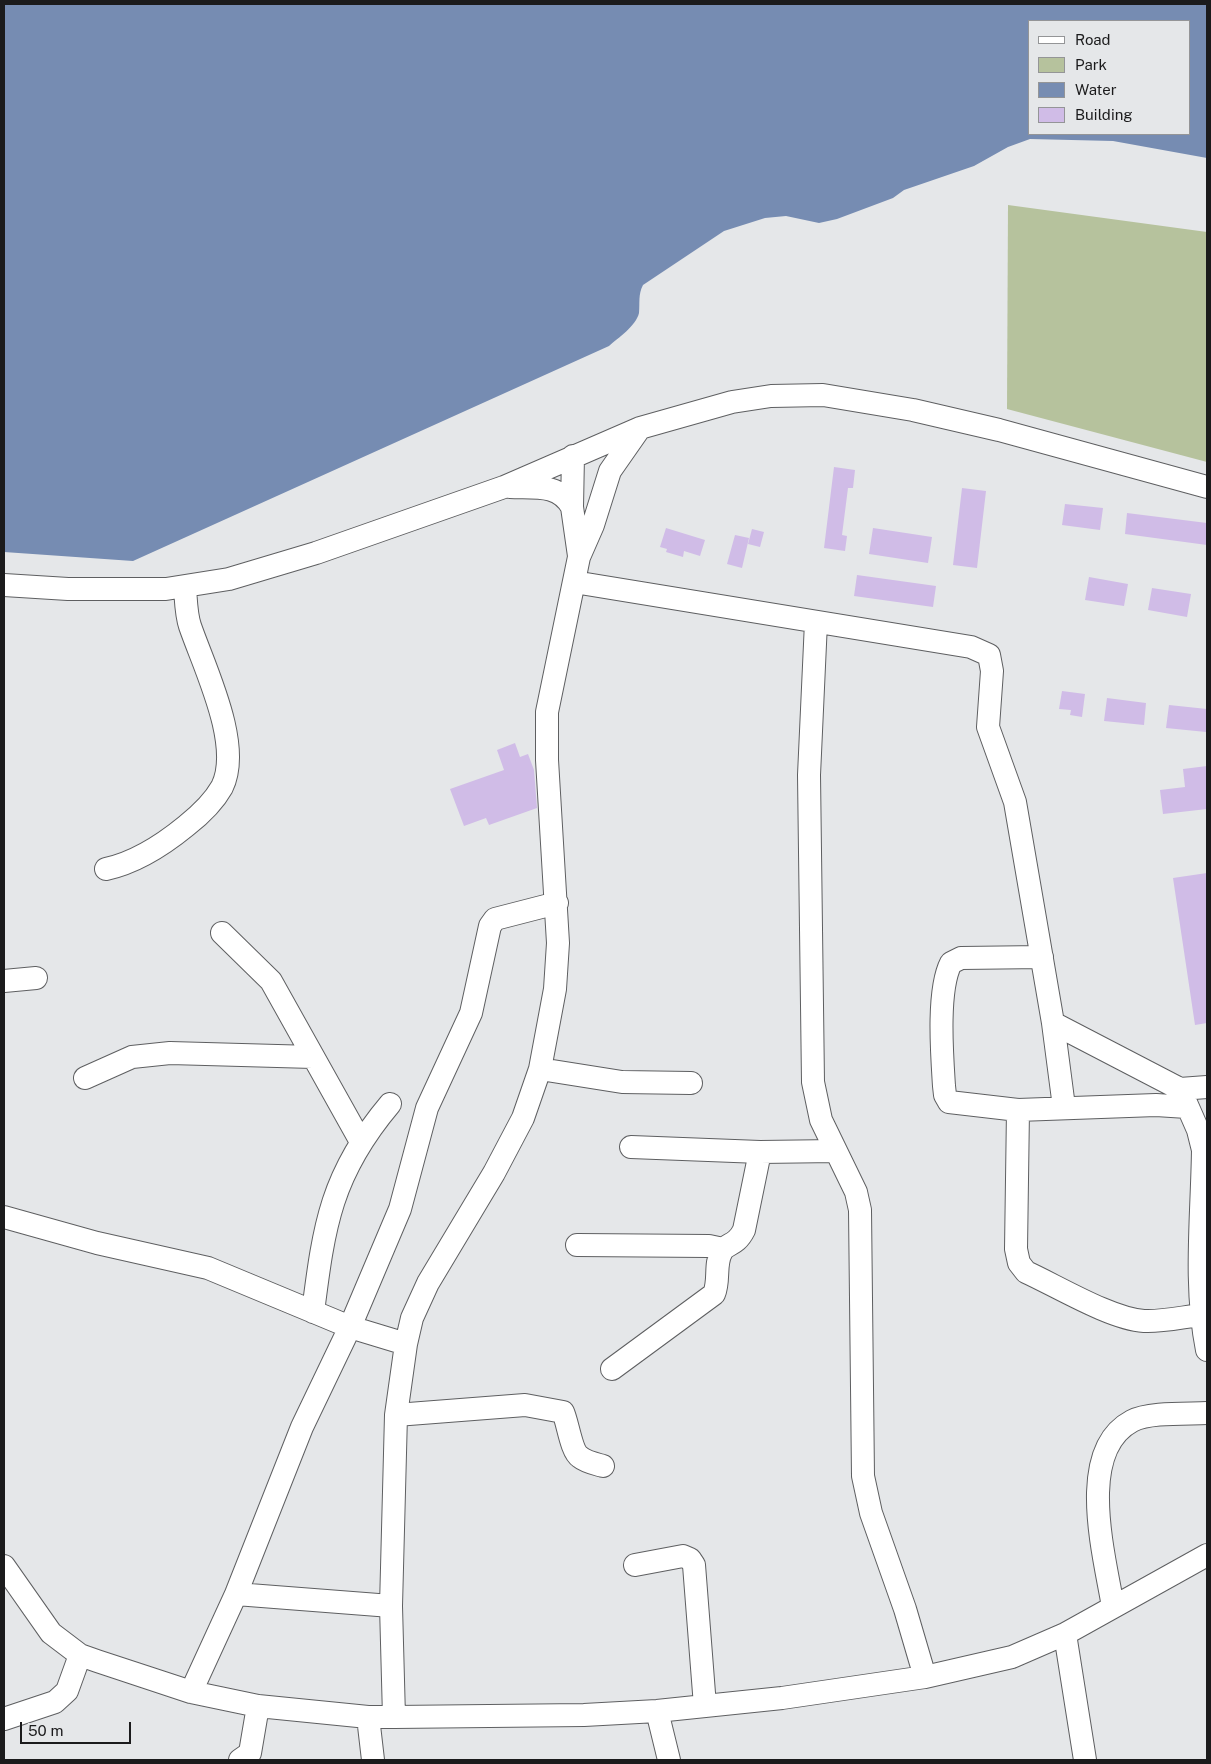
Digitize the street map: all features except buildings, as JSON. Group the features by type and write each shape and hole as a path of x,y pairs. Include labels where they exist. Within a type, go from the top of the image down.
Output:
{"street":[{"path":"4,585 103,590 185,588 229,579 316,553 504,487 640,428 753,398 801,394 824,395 913,410 999,430 1207,487"},
{"path":"394,1718 392,1606 396,1415 406,1344 412,1318 428,1283 494,1173 523,1118 540,1069 555,989 557,903 547,760 547,712 579,557 610,471 640,428"},
{"path":"577,454 593,480 599,502"},
{"path":"577,454 572,507 579,557"},
{"path":"504,487 554,489 567,498 572,507"},
{"path":"574,582 971,647 989,655 992,671 988,727 1015,802 1053,1023 1064,1107"},
{"path":"106,869 119,866 173,837 204,812 222,786 228,762 226,738 211,678 190,624 185,588"},
{"path":"816,622 809,775 812,1082 821,1120 856,1192 860,1210 863,1476 871,1513 905,1609 925,1676"},
{"path":"190,1692 236,1594 302,1427 350,1327 400,1209 427,1108 471,1013 490,926 495,920 557,903"},
{"path":"222,933 271,981 361,1142"},
{"path":"1042,957 955,960 948,970 945,982 942,1053 946,1100 953,1104 1018,1110 1183,1098 1207,1087"},
{"path":"4,981 36,978"},
{"path":"1053,1023 1183,1098 1198,1130 1203,1150 1200,1284 1201,1314 1207,1350"},
{"path":"85,1078 132,1057 170,1053 313,1057"},
{"path":"540,1069 622,1082 691,1083"},
{"path":"312,1312 326,1223 342,1176 361,1142 390,1104"},
{"path":"1018,1110 1016,1249 1019,1263 1026,1272 1103,1309 1143,1321 1201,1314"},
{"path":"632,1147 760,1152 836,1150"},
{"path":"577,1245 692,1246 723,1249 739,1240 744,1230 760,1152"},
{"path":"4,1217 96,1243 208,1268 350,1327 406,1344"},
{"path":"612,1368 714,1294 717,1286 718,1260 723,1249"},
{"path":"396,1415 525,1406 563,1412 568,1423 574,1451 580,1457 603,1466"},
{"path":"1113,1607 1103,1546 1098,1483 1100,1465 1108,1446 1117,1434 1132,1421 1148,1417 1207,1413"},
{"path":"8,1579 51,1633 80,1655 190,1692 258,1706 368,1717 584,1716 657,1711 782,1698 925,1676 1012,1657 1065,1634 1207,1555"},
{"path":"635,1565 683,1556 690,1559 694,1565 705,1706"},
{"path":"236,1594 392,1606"},
{"path":"1065,1634 1085,1760"},
{"path":"4,1718 55,1702 67,1691 80,1655"},
{"path":"247,1758 258,1706"},
{"path":"657,1711 669,1760"},
{"path":"368,1717 373,1760"}],"green space":[{"path":"1008,205 1207,232 1207,462 1007,409"}],"water":[{"path":"4,4 1207,4 1207,158 1113,141 1030,139 1008,147 974,166 904,190 893,198 837,219 819,223 786,216 765,218 724,231 643,285 637,318 609,346 133,561 4,552"}]}
